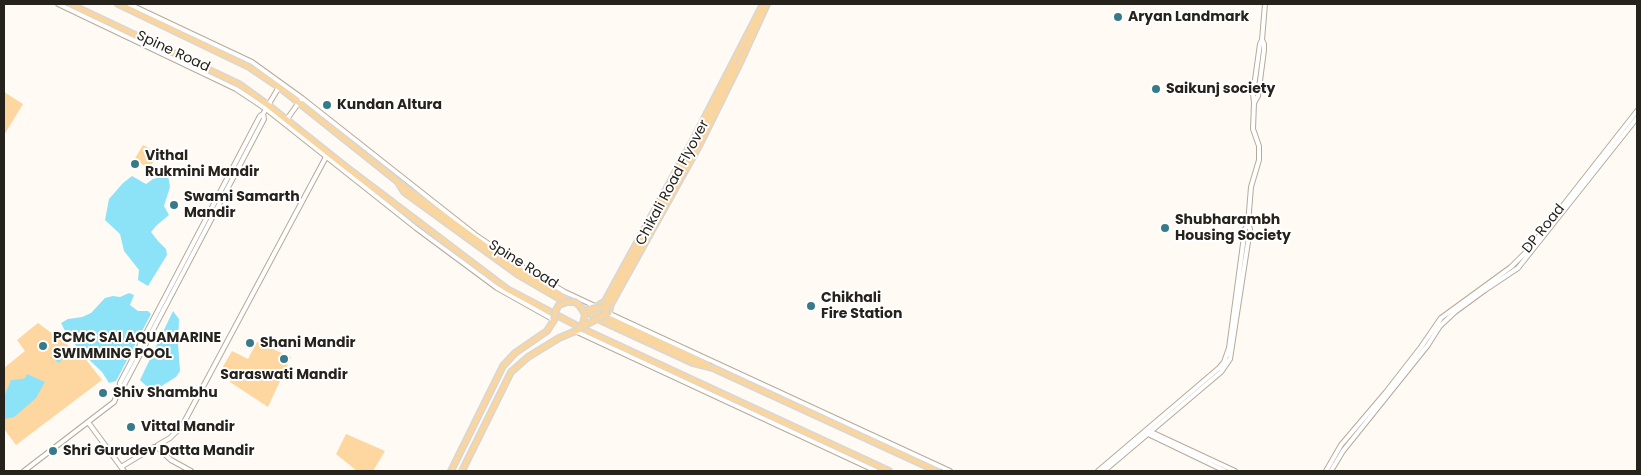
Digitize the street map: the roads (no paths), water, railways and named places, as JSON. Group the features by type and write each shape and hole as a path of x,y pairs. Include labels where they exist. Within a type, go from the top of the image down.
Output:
{"main road":[{"name":"Spine Road","path":"70,4 239,84 267,107 287,119 507,290 588,332 888,471"},
{"name":"Spine Road","path":"118,4 249,66 281,85 396,180 520,268 602,321 694,363 713,368 937,471"},
{"path":"462,471 511,372 528,357 559,338 607,314 700,144 764,6"},
{"path":"594,308 605,301 693,140 728,70 737,63"},
{"name":"Chikali Road Flyover","path":"607,314 608,302 737,63"},
{"path":"396,180 404,192 517,274 566,302 594,308 713,368"},
{"path":"451,471 503,366 515,353 547,331 554,320 557,308 566,302"},
{"path":"594,308 603,307 608,302"},
{"path":"577,304 583,310 584,315 578,330"}],"street":[{"name":"Spine Road","path":"58,4 236,88 267,107 326,157 504,294 554,320"},
{"name":"Spine Road","path":"129,4 252,62 281,85"},
{"path":"1098,471 1221,372 1230,359 1250,229 1248,224 1251,187 1260,154 1253,129 1253,94 1262,40 1265,4"},
{"path":"25,470 114,402 120,390 120,383 260,116 264,114 281,85"},
{"name":"Spine Road","path":"300,100 520,268 594,308"},
{"path":"287,119 300,100"},
{"name":"DP Road","path":"1331,471 1343,451 1428,345 1440,326 1455,312 1518,268 1637,111"},
{"name":"DP Road","path":"1326,471 1341,445 1392,385 1440,318 1511,267 1556,218 1637,118"},
{"path":"121,467 157,447 182,426 326,157"},
{"path":"607,314 950,471"},
{"path":"578,330 876,471"},
{"path":"88,422 124,471"},
{"path":"1104,471 1147,432"},
{"path":"1147,432 1225,471"},
{"path":"1147,432 1235,471"},
{"path":"157,447 171,460 191,471"}],"water":[{"path":"168,175 170,187 164,206 169,215 151,232 166,249 167,255 148,286 138,280 139,270 124,251 120,234 105,220 109,199 132,176 146,184 153,179"},
{"path":"129,293 134,295 130,305 138,311 148,311 151,314 116,381 109,383 102,372 79,350 61,323 68,319 82,317 91,313 105,298 120,297"},
{"path":"173,311 179,319 180,371 176,377 160,387 157,396 140,380"},
{"path":"60,348 67,353 59,363 53,358"},
{"path":"27,374 45,382 36,398 14,417 4,419 4,397 11,380 25,378"}],"place":[{"name":"Aryan Landmark","path":"1118,17"},
{"name":"Saikunj society","path":"1156,89"},
{"name":"Kundan Altura","path":"327,105"},
{"name":"Vithal Rukmini Mandir","path":"135,164"},
{"name":"Swami Samarth Mandir","path":"174,205"},
{"name":"Shubharambh Housing Society","path":"1165,228"},
{"name":"Chikhali Fire Station","path":"811,306"},
{"name":"Shani Mandir","path":"250,343"},
{"name":"PCMC SAI AQUAMARINE SWIMMING POOL","path":"43,346"},
{"name":"Saraswati Mandir","path":"284,359"},
{"name":"Shiv Shambhu","path":"103,393"},
{"name":"Vittal Mandir","path":"131,427"},
{"name":"Shri Gurudev Datta Mandir","path":"53,451"}]}
